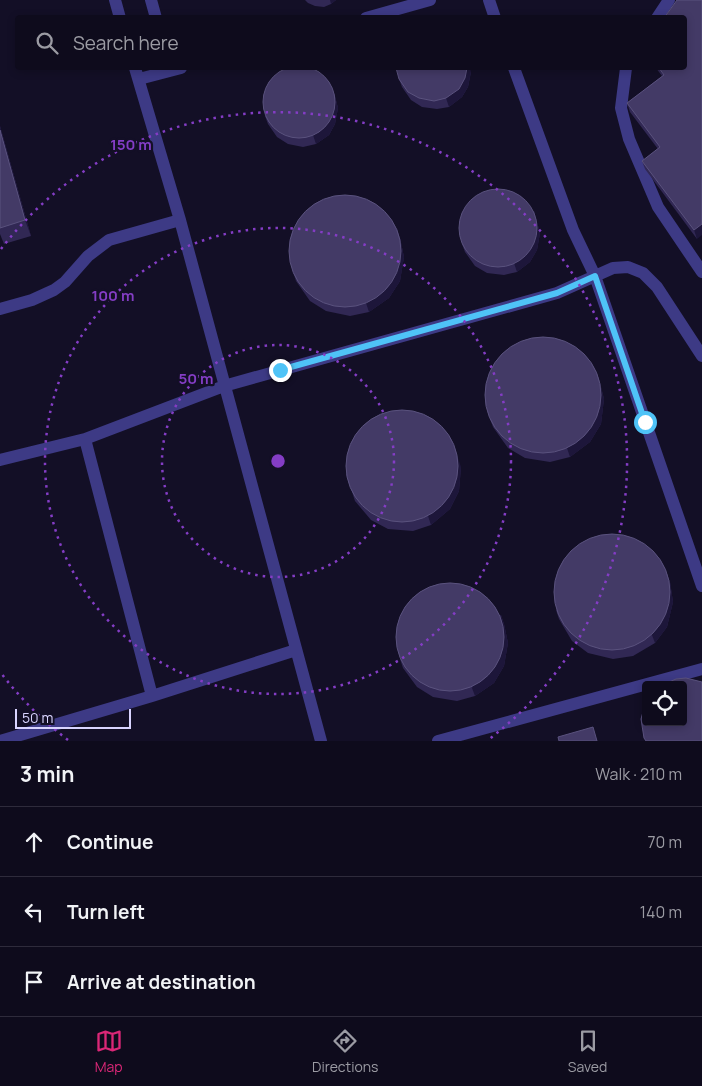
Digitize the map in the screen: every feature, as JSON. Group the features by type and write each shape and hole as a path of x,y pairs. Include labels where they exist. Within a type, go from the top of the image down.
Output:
{"lane":[{"path":"115,0 119,15"},
{"path":"151,0 155,15"},
{"path":"377,15 430,0"},
{"path":"489,0 494,15"},
{"path":"659,15 669,0"},
{"path":"165,70 137,73 180,220 321,741"},
{"path":"515,70 574,230 595,276 702,586"},
{"path":"626,70 621,108 629,139 658,207 702,272"},
{"path":"0,309 32,300 54,290 65,282 88,256 109,240 180,220"},
{"path":"0,460 85,439 224,386 557,293 613,268 628,267 644,273 658,287 702,356"},
{"path":"85,439 152,696"},
{"path":"0,741 152,696 296,650"},
{"path":"438,741 702,669"}],"building":[{"path":"677,0 702,0 702,224 694,230 642,161 660,147 627,103 664,75 660,70 687,70 687,15 666,15"},
{"path":"283,70 315,70 329,82 334,95 334,109 329,122 319,132 306,137 292,137 279,132 269,122 264,109 263,102 266,88 269,82"},
{"path":"397,70 467,70 459,89 446,98 434,101 419,98 408,92 399,79"},
{"path":"0,130 25,220 0,228"},
{"path":"498,189 513,192 530,206 534,213 537,228 534,243 520,260 513,264 498,267 483,264 466,250 462,243 459,228 462,213 476,196 483,192"},
{"path":"345,195 356,196 366,200 384,212 396,230 400,240 400,262 396,272 384,290 366,302 356,306 345,307 334,306 324,302 306,290 294,272 290,262 289,251 290,240 294,230 306,212 324,200 334,196"},
{"path":"543,337 565,342 584,354 596,373 601,395 596,417 584,436 565,448 543,453 521,448 502,436 490,417 485,395 490,373 502,354 521,342"},
{"path":"402,410 423,414 441,427 454,445 458,466 454,487 441,505 423,518 402,522 381,518 363,505 350,487 346,466 350,445 363,427 381,414"},
{"path":"612,534 634,539 653,551 665,570 670,592 665,614 653,633 634,645 612,650 590,645 571,633 559,614 554,592 559,570 571,551 590,539"},
{"path":"450,583 471,587 488,599 500,616 504,637 500,658 488,675 471,687 450,691 429,687 412,675 400,658 396,637 400,616 412,599 429,587"},
{"path":"686,678 702,682 702,741 646,741 642,726 687,726 687,681 671,681"},
{"path":"593,727 597,741 559,741 558,737"}],"route":[{"path":"280,370 557,293 595,276 645,422"}]}
